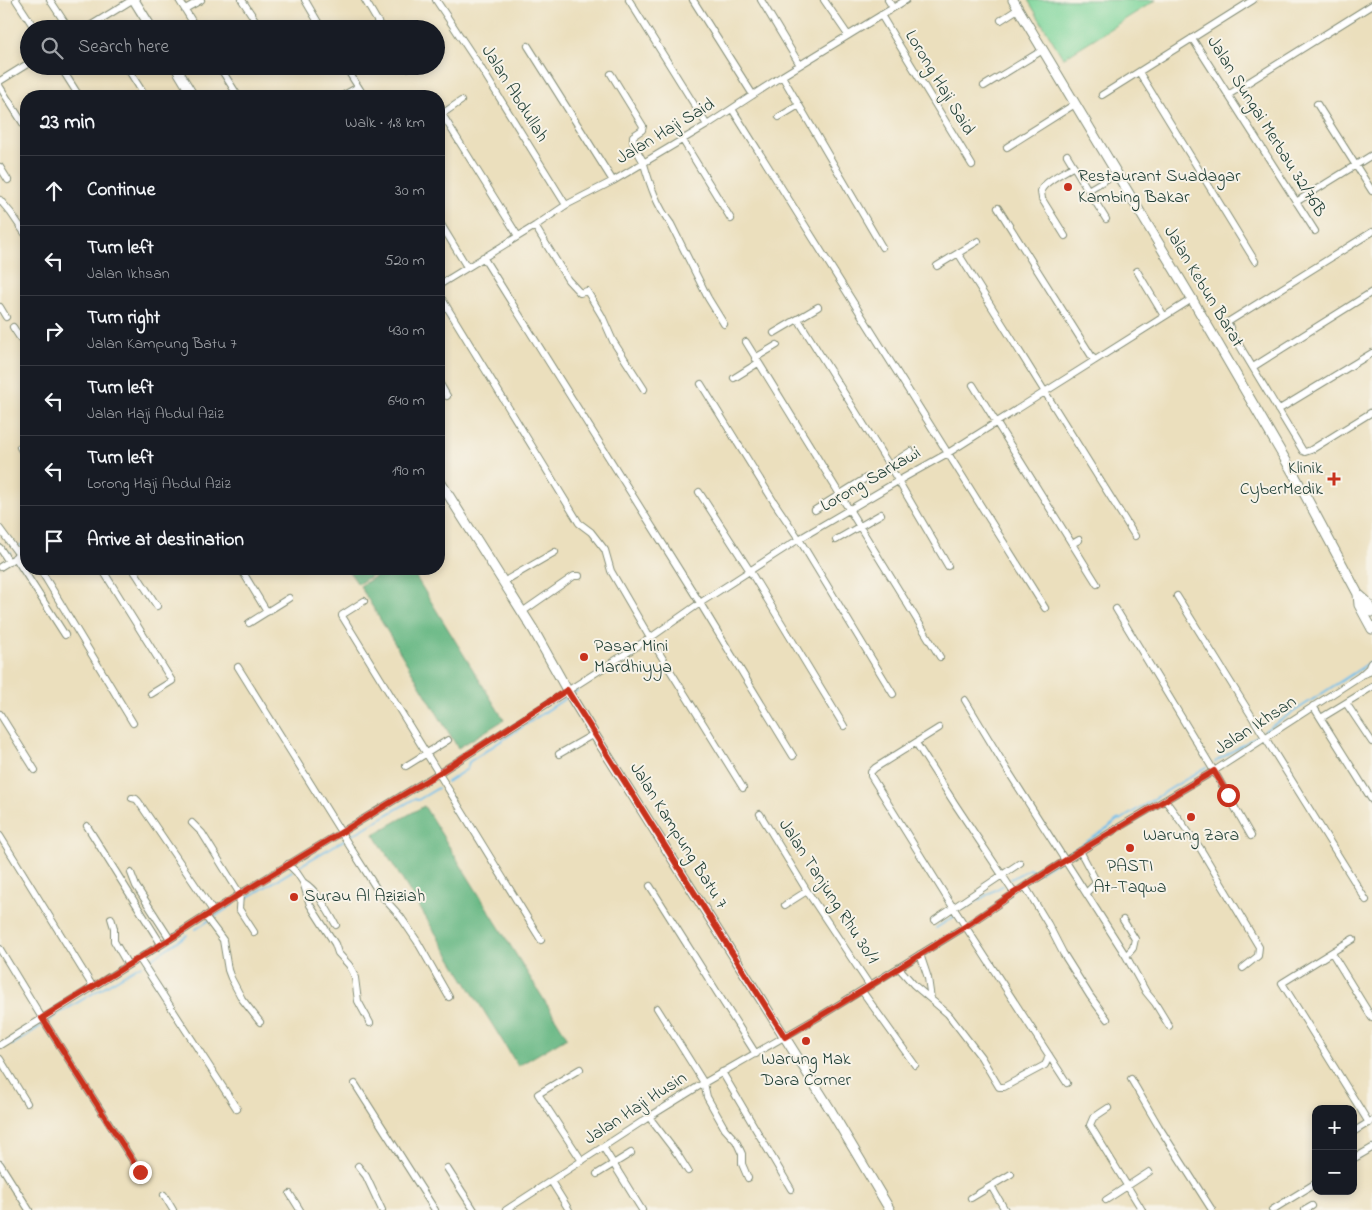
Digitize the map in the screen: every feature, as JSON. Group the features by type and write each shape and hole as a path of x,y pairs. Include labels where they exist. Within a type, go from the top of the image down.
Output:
{"street":[{"path":"15,0 29,20"},
{"path":"50,0 63,20"},
{"path":"105,20 133,0 146,20"},
{"path":"179,0 191,20"},
{"path":"185,9 202,0"},
{"path":"242,0 254,20"},
{"path":"305,0 317,20"},
{"path":"364,0 376,20"},
{"name":"Jalan Abdullah","path":"436,0 481,68 566,205"},
{"path":"629,0 707,125"},
{"path":"693,0 753,95"},
{"path":"761,0 800,65"},
{"path":"824,0 848,35"},
{"path":"888,0 893,8"},
{"name":"Jalan Haji Said","path":"445,281 566,205 613,181 707,125 782,76 906,0"},
{"name":"Jalan Kebun Barat","path":"1013,0 1296,478 1358,594 1366,601 1372,612"},
{"path":"1102,95 1253,0"},
{"path":"1228,95 1372,5"},
{"path":"1001,20 1018,9"},
{"name":"Lorong Haji Said","path":"880,16 972,166"},
{"name":"Jalan Sungai Merbau 32/76B","path":"1192,38 1315,231"},
{"path":"528,46 613,181"},
{"path":"984,86 1043,50"},
{"path":"0,81 20,69"},
{"path":"1139,72 1255,261"},
{"path":"611,74 643,126 642,130 633,136 633,145 643,163 655,199 671,224 708,298 724,324"},
{"path":"66,75 75,90"},
{"path":"132,75 141,90"},
{"path":"180,75 189,90"},
{"path":"225,75 234,90"},
{"path":"351,75 360,90"},
{"path":"782,76 882,247"},
{"path":"0,87 20,119"},
{"path":"353,90 358,87"},
{"path":"445,112 461,101"},
{"path":"1007,147 1075,104"},
{"path":"1317,104 1372,191"},
{"path":"778,117 799,105"},
{"path":"732,109 1045,608"},
{"path":"445,119 518,236"},
{"path":"682,139 731,219"},
{"path":"1067,154 1106,219"},
{"path":"1296,202 1372,155"},
{"path":"1065,236 1042,199 1040,192 1047,183 1074,166"},
{"path":"0,167 8,180"},
{"path":"1088,190 1116,173"},
{"path":"0,200 20,226"},
{"path":"998,208 1094,360"},
{"path":"535,226 568,280 580,293 586,291 602,316 613,341 644,389"},
{"path":"445,231 467,267"},
{"path":"1372,232 1228,322 1232,333 1300,448 1305,452 1372,412"},
{"path":"937,266 978,241"},
{"path":"958,254 1135,536"},
{"path":"483,257 794,756"},
{"path":"1137,271 1164,316"},
{"path":"1253,366 1372,292"},
{"name":"Lorong Sarkawi","path":"0,1045 140,959 161,944 208,920 213,911 342,834 439,773 650,638 799,539 948,453 1192,300"},
{"path":"445,304 579,523 591,532 604,550 611,571 650,638 743,788"},
{"path":"0,307 6,317"},
{"path":"774,333 818,307"},
{"path":"798,319 889,465 948,566"},
{"path":"13,327 20,338"},
{"path":"746,342 940,657"},
{"path":"734,378 777,345"},
{"path":"1278,410 1372,353"},
{"path":"701,384 799,539 893,694"},
{"path":"973,385 1097,584"},
{"path":"445,392 447,396"},
{"path":"889,465 910,452"},
{"path":"815,510 866,478"},
{"name":"Jalan Kampung Batu 7","path":"445,489 504,582 594,734 830,1109 890,1210"},
{"path":"698,492 750,571 844,726"},
{"path":"836,540 881,514"},
{"path":"0,529 20,567"},
{"path":"1072,544 1079,540"},
{"path":"0,548 14,558"},
{"path":"504,582 555,552"},
{"path":"0,568 20,554"},
{"path":"25,575 65,636"},
{"path":"44,575 133,723"},
{"path":"106,575 172,681 151,694"},
{"path":"137,575 157,606"},
{"path":"245,575 267,612"},
{"path":"522,612 574,576 579,576"},
{"name":"Jalan Kebun Barat","path":"1358,594 1359,605 1372,629"},
{"path":"1177,596 1366,900"},
{"path":"249,623 289,598"},
{"path":"364,601 342,616 541,940"},
{"path":"1116,609 1251,836"},
{"path":"238,667 346,842 380,894 400,916 449,997"},
{"name":"Jalan Ikhsan","path":"785,1037 966,926 1064,858 1080,851 1214,771 1262,734 1313,706 1372,667"},
{"path":"1321,718 1372,687"},
{"path":"964,700 1169,1026"},
{"path":"1346,703 1372,742"},
{"path":"1313,706 1372,800"},
{"path":"0,714 35,770"},
{"path":"939,728 875,768 871,772 871,776 1067,1083"},
{"path":"559,754 594,734"},
{"path":"406,766 448,740"},
{"path":"916,743 954,804 1014,893"},
{"path":"132,798 136,798 213,911"},
{"path":"1165,800 1200,848 1259,947 1258,956 1243,968"},
{"name":"Jalan Tanjung Rhu 30/1","path":"760,814 807,891 870,986"},
{"path":"192,824 202,833 240,894 239,908 254,932"},
{"path":"87,826 161,944"},
{"path":"0,836 93,987"},
{"path":"1080,851 1096,882 1086,892"},
{"path":"935,920 1004,877 1020,863"},
{"path":"289,865 303,882 310,905 335,944 338,953 353,972 358,1001 370,1023"},
{"path":"131,873 136,886 170,939"},
{"path":"303,882 312,887 336,925"},
{"path":"650,886 756,1054"},
{"path":"1025,886 1063,953 1107,1019"},
{"path":"785,905 807,891"},
{"path":"111,918 114,928 114,941 128,965"},
{"path":"208,920 223,940 228,970 242,1000 260,1022"},
{"path":"1123,920 1135,939 1133,948 1126,956"},
{"path":"1354,939 1282,983 1370,1122 1357,1130"},
{"path":"0,948 140,1172"},
{"path":"1332,953 1372,1018"},
{"path":"920,954 928,978 930,999"},
{"path":"140,959 237,1109"},
{"path":"899,968 914,985 948,1014 983,1055 999,1086 1002,1088 1045,1065 1049,1055"},
{"path":"862,991 915,1065"},
{"path":"657,1008 704,1083 707,1097 725,1129 736,1140 742,1154 742,1164 748,1178"},
{"name":"Jalan Haji Husin","path":"506,1210 649,1117 722,1072 785,1037"},
{"path":"0,1059 28,1103"},
{"path":"580,1068 538,1094 582,1161"},
{"path":"722,1072 791,1189"},
{"path":"1131,1079 1212,1210"},
{"path":"355,1084 434,1210"},
{"path":"1108,1108 1093,1118 1090,1125 1142,1210"},
{"path":"649,1117 688,1171"},
{"path":"603,1147 642,1210"},
{"path":"1357,1157 1372,1148"},
{"path":"597,1174 631,1153"},
{"path":"0,1164 29,1210"},
{"path":"358,1166 366,1176 382,1210"},
{"path":"447,1168 474,1210"},
{"path":"1106,1200 1149,1172"},
{"path":"971,1198 1011,1174"},
{"path":"551,1181 569,1210"},
{"path":"991,1186 1005,1210"},
{"path":"1272,1210 1283,1207 1312,1186"},
{"path":"290,1194 300,1210"},
{"path":"164,1196 173,1210"},
{"path":"1305,1210 1312,1206"}],"green space":[{"path":"1028,0 1156,0 1063,58"},
{"path":"351,575 372,575 358,584"},
{"path":"378,575 415,575 504,720 458,748 360,586"},
{"path":"424,806 567,1037 518,1066 374,834"}],"waterway":[{"path":"1264,731 1369,663"},
{"path":"447,782 467,769 469,762 566,698"},
{"path":"1215,762 1260,734"},
{"path":"1064,856 1108,828 1117,820 1122,819 1206,767"},
{"path":"296,868 414,799 418,800 438,788"},
{"path":"1011,879 1029,869 1038,873 1061,859"},
{"path":"247,898 292,871"},
{"path":"965,908 1002,886"},
{"path":"196,929 234,904"},
{"path":"936,928 955,916"},
{"path":"145,963 187,935"},
{"path":"49,1021 141,965"},
{"path":"12,1045 41,1026"}],"place":[{"name":"Restaurant Suadagar Kambing Bakar","path":"1068,187"},
{"name":"Klinik CyberMedik","path":"1334,479"},
{"name":"Pasar Mini Mardhiyya","path":"584,657"},
{"name":"Warung Zara","path":"1191,817"},
{"name":"PASTI At-Taqwa","path":"1130,848"},
{"name":"Surau Al Aziziah","path":"294,897"},
{"name":"Warung Mak Dara Corner","path":"806,1041"}],"route":[{"path":"140,1172 42,1018 288,864 439,773 567,690 785,1037 966,926 1080,851 1214,771 1228,795"}]}
